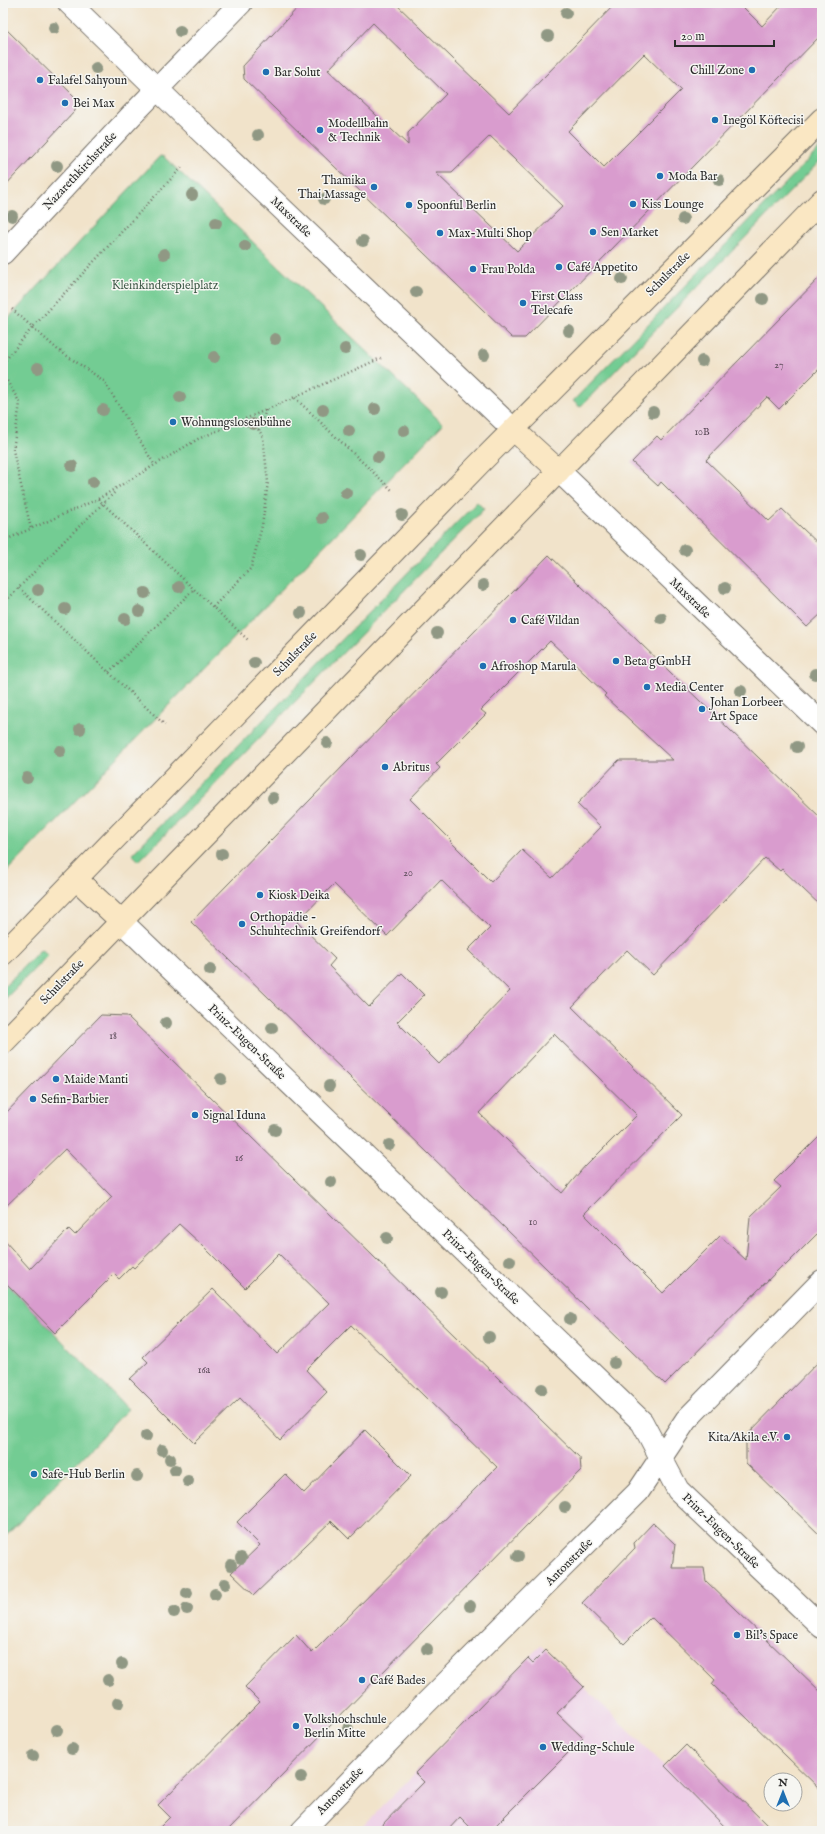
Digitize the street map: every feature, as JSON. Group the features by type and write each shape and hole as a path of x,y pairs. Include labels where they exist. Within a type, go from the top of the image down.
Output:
{"main road":[{"name":"Schulstraße","path":"3,954 514,430 822,119"},
{"name":"Schulstraße","path":"3,1043 822,200"},
{"path":"514,430 559,471"},
{"path":"76,879 121,921"}],"street":[{"name":"Maxstraße","path":"69,3 514,430"},
{"name":"Nazarethkirchstraße","path":"3,253 241,3"},
{"name":"Maxstraße","path":"559,471 822,724"},
{"name":"Prinz-Eugen-Straße","path":"121,921 642,1422 678,1490 822,1627"},
{"name":"Antonstraße","path":"302,1831 424,1705 638,1492 686,1420 822,1281"}],"path":[{"path":"3,363 32,328 183,166"},
{"path":"12,310 57,349 104,381 154,464"},
{"path":"3,541 98,499 119,488 154,464 198,439 295,398 381,358"},
{"path":"3,374 20,403 13,450 31,529"},
{"path":"295,398 393,491"},
{"path":"259,430 266,410"},
{"path":"213,607 251,568 262,526 268,482 263,437 259,430 238,422"},
{"path":"3,605 119,488"},
{"path":"98,499 248,640"},
{"path":"19,588 165,725"},
{"path":"109,672 194,589"},
{"path":"3,598 6,601"}],"shaded area":[{"name":"Wedding-Schule","path":"541,1645 665,1766 729,1831 358,1831"}],"green space":[{"path":"822,146 822,159 580,407 573,401"},
{"name":"Kleinkinderspielplatz","path":"160,156 164,157 443,424 3,875 3,324"},
{"path":"477,502 484,509 139,861 132,854"},
{"path":"41,949 48,955 3,1001 3,988"},
{"name":"Safe-Hub Berlin","path":"3,1280 128,1409 3,1539"}],"building":[{"path":"302,3 395,3 509,113 616,3 739,3 762,26 784,3 822,3 822,34 525,338 512,338 244,79 243,66","holes":["373,23 446,94 408,133 408,145 328,70","644,54 681,90 604,167 568,131","490,136 563,206 517,251 436,173 452,173"]},
{"path":"3,26 76,98 75,111 3,188"},
{"path":"822,275 822,366 779,409 767,397 706,460 769,521 782,509 822,547 822,613 807,627 661,482 658,486 632,462 657,436 661,440"},
{"path":"549,555 822,819 822,907 782,869 780,871 765,858 653,975 627,950 572,1007 682,1115 584,1214 663,1293 720,1236 746,1260 750,1217 781,1187 774,1181 822,1133 822,1229 785,1266 784,1264 665,1384 191,922","holes":["550,641 606,694 604,696 673,760 619,760 577,804 601,827 552,878 522,850 491,882 410,799 440,768 436,764 486,714 481,710","441,880 490,928 468,950 510,991 439,1064 397,1022 424,995 402,973 369,1007 329,966 335,959 297,922 334,884 387,936","554,1034 637,1115 585,1166 562,1193 479,1113"]},
{"path":"101,1015 127,1016 580,1458 581,1470 227,1831 156,1831 170,1817 158,1805 260,1702 245,1687 296,1635 312,1653 497,1467 351,1325 306,1370 327,1392 280,1440 240,1398 194,1443 130,1379 148,1362 143,1357 213,1289 277,1354 329,1303 279,1254 245,1288 179,1224 134,1268 132,1266 119,1279 114,1274 55,1333 3,1280 3,1239 30,1269 69,1229 75,1235 112,1197 65,1149 3,1209 3,1116"},
{"path":"822,1358 822,1537 746,1463 746,1436"},
{"path":"365,1430 411,1476 349,1539 331,1521 254,1595 231,1573 260,1545 237,1522 285,1474 304,1493"},
{"path":"653,1523 675,1544 672,1568 704,1568 706,1581 822,1693 822,1791 712,1684 715,1680 651,1617 624,1644 582,1603 635,1548 634,1543"},
{"path":"546,1650 584,1687 557,1713 583,1738 490,1831 474,1831 460,1817 447,1831 376,1831 424,1782 415,1773 528,1658 533,1663"},
{"path":"686,1745 773,1831 729,1831 665,1766"}],"place":[{"name":"Chill Zone","path":"752,70"},
{"name":"Bar Solut","path":"266,72"},
{"name":"Falafel Sahyoun","path":"40,80"},
{"name":"Bei Max","path":"65,103"},
{"name":"Inegöl Köftecisi","path":"715,120"},
{"name":"Modellbahn & Technik","path":"320,130"},
{"name":"Moda Bar","path":"660,176"},
{"name":"Thamika Thai Massage","path":"374,187"},
{"name":"Kiss Lounge","path":"633,204"},
{"name":"Spoonful Berlin","path":"409,205"},
{"name":"Sen Market","path":"593,232"},
{"name":"Max-Multi Shop","path":"440,233"},
{"name":"Café Appetito","path":"559,267"},
{"name":"Frau Polda","path":"473,269"},
{"name":"First Class Telecafe","path":"523,303"},
{"name":"Wohnungslosenbühne","path":"173,422"},
{"name":"Café Vildan","path":"513,620"},
{"name":"Beta gGmbH","path":"616,661"},
{"name":"Afroshop Marula","path":"483,666"},
{"name":"Media Center","path":"647,687"},
{"name":"Johan Lorbeer Art Space","path":"702,709"},
{"name":"Abritus","path":"385,767"},
{"name":"Kiosk Deika","path":"260,895"},
{"name":"Orthopädie - Schuhtechnik Greifendorf","path":"242,924"},
{"name":"Maide Manti","path":"56,1079"},
{"name":"Sefin-Barbier","path":"33,1099"},
{"name":"Signal Iduna","path":"195,1115"},
{"name":"Kita/Akila e.V.","path":"787,1437"},
{"name":"Safe-Hub Berlin","path":"34,1474"},
{"name":"Bil's Space","path":"737,1635"},
{"name":"Café Bades","path":"362,1680"},
{"name":"Volkshochschule Berlin Mitte","path":"296,1726"},
{"name":"Wedding-Schule","path":"543,1747"}]}
